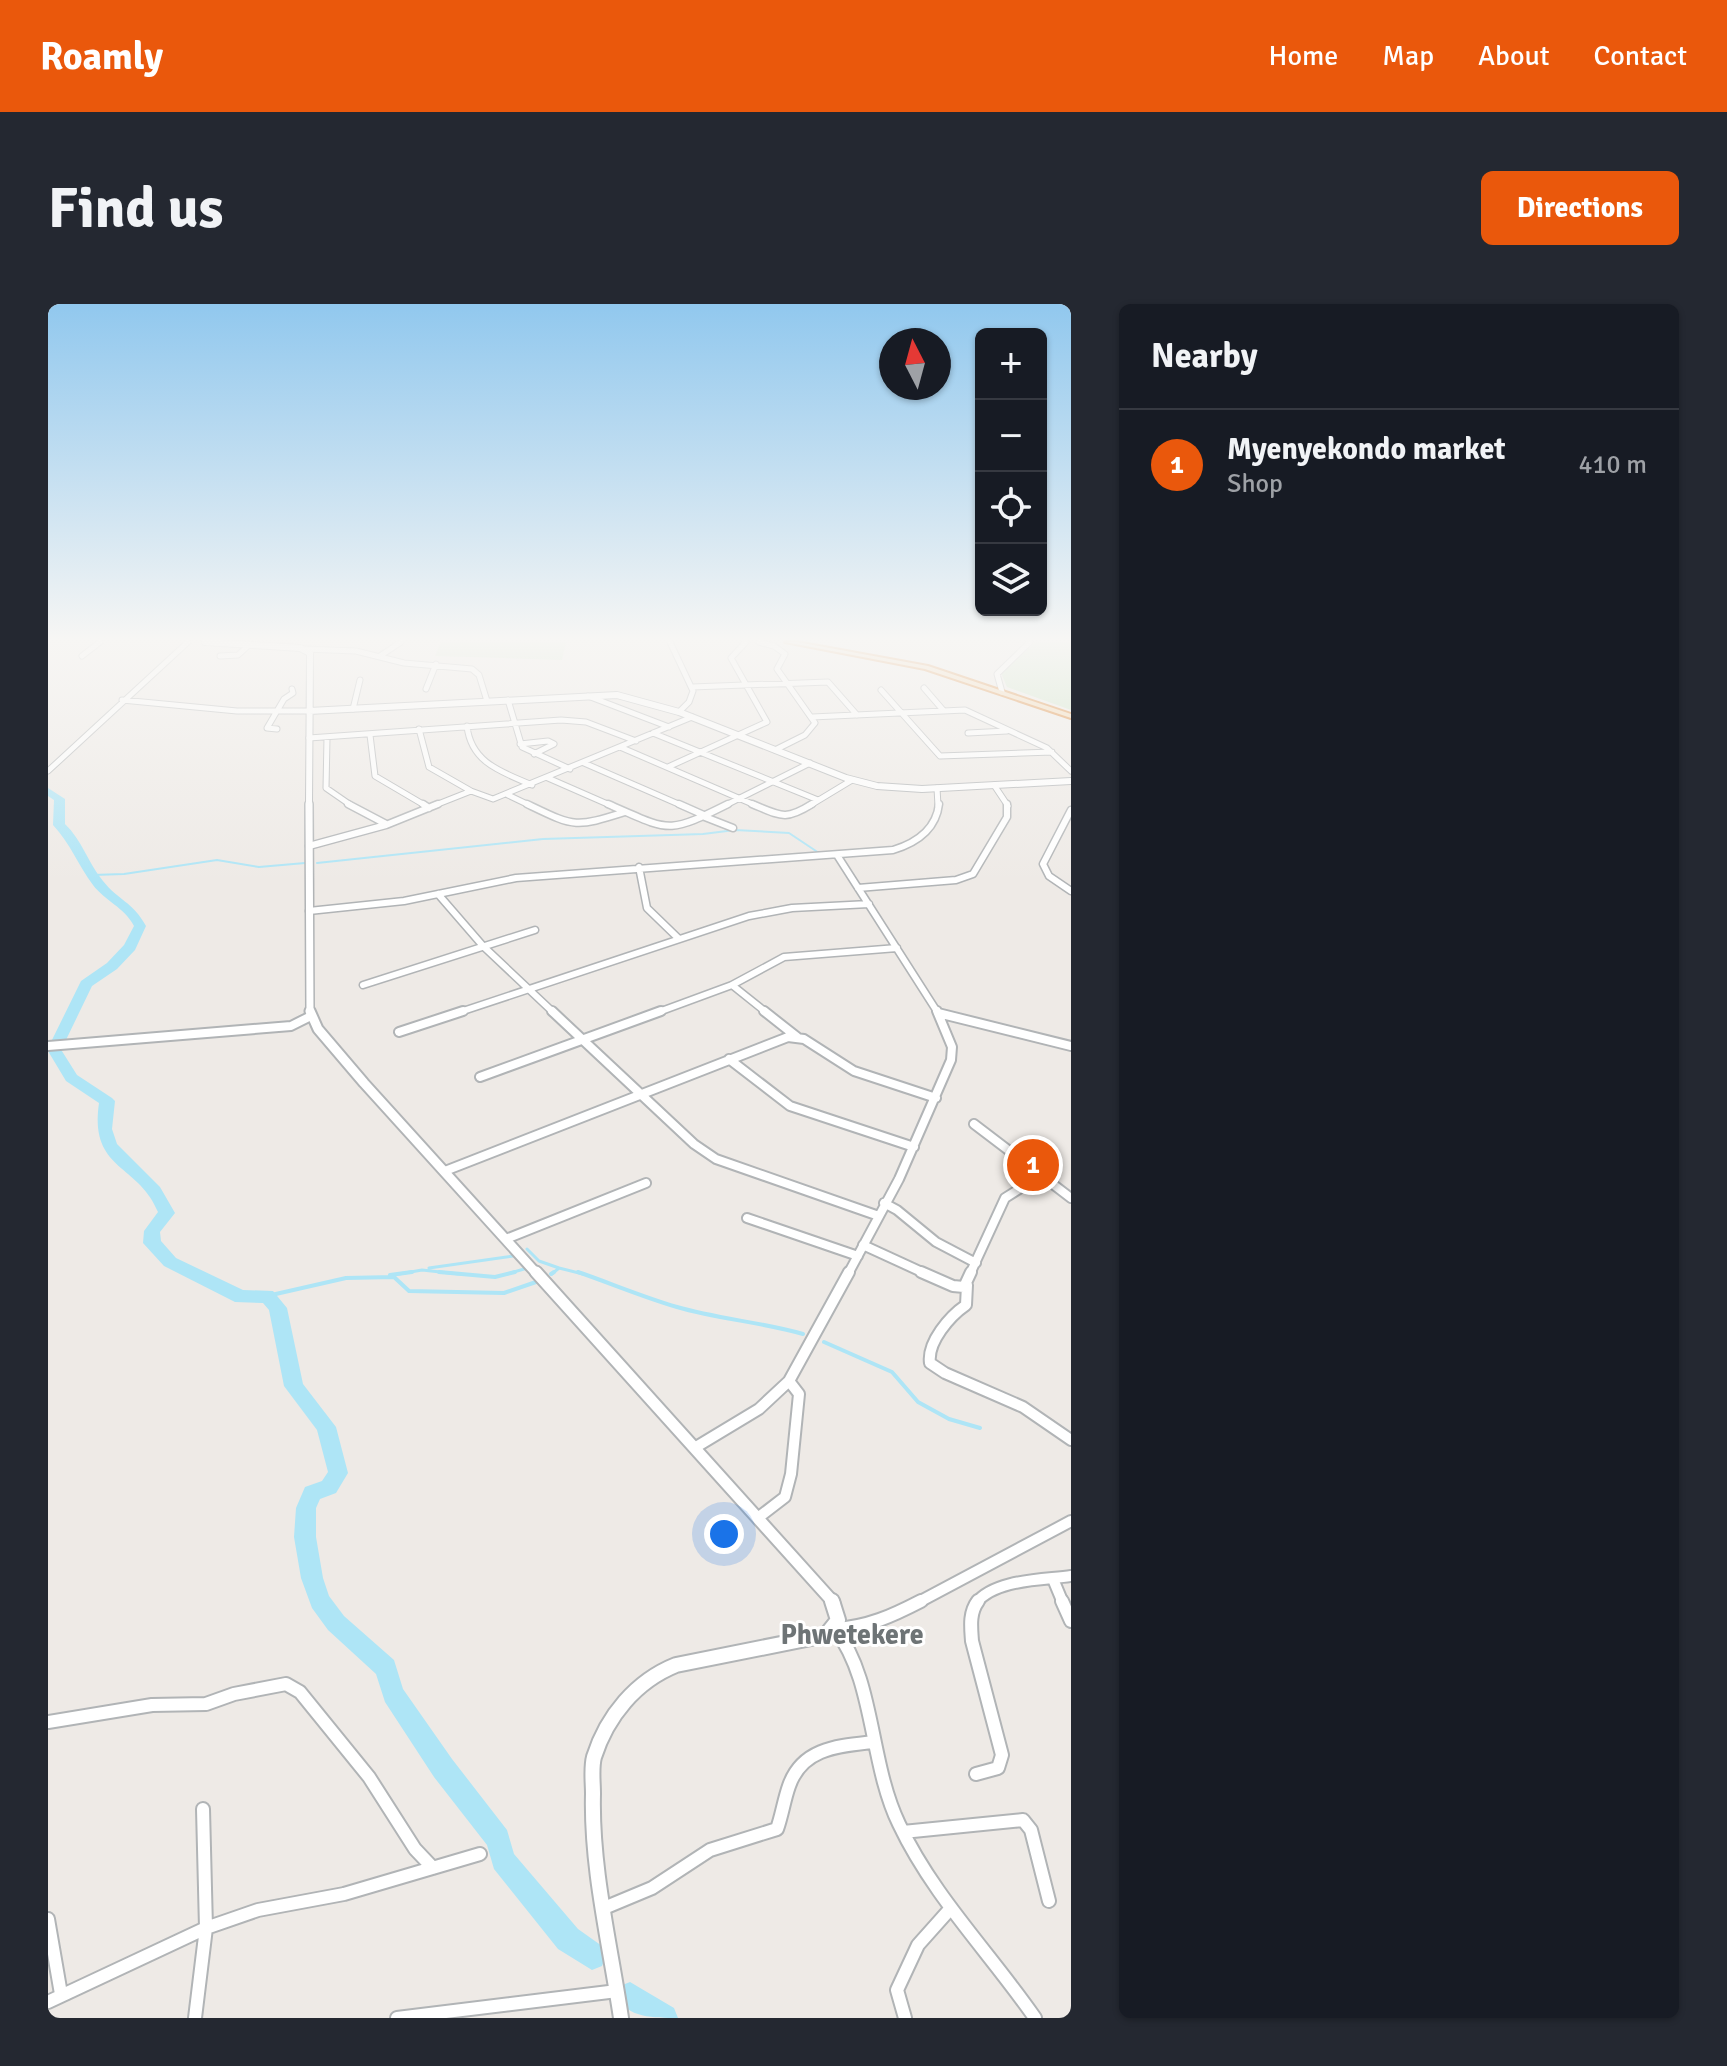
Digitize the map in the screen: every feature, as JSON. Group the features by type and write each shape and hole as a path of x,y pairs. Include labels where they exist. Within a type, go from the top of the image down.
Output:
{"street":[{"path":"48,771 99,722"},
{"path":"270,722 267,728 277,729"},
{"path":"309,722 308,1000 311,1016 331,1045 832,1600 839,1620 835,1629"},
{"path":"309,738 513,722 520,744 534,754 570,769"},
{"path":"581,722 636,741"},
{"path":"656,722 669,727"},
{"path":"419,729 429,767 490,799 508,795 681,722"},
{"path":"704,722 852,780 899,789 1071,781"},
{"path":"668,767 766,722"},
{"path":"775,750 811,731 815,726 814,722"},
{"path":"909,722 937,754 944,757 1052,752"},
{"path":"992,722 1052,752 1071,771"},
{"path":"467,726 476,757 532,785"},
{"path":"968,733 1012,731"},
{"path":"653,733 818,800"},
{"path":"370,735 375,776 429,808"},
{"path":"327,738 326,788 340,800 386,825"},
{"path":"520,744 548,741 554,744 534,754"},
{"path":"620,747 786,817 852,780"},
{"path":"584,763 733,828"},
{"path":"548,778 655,825 671,828 706,816 810,763"},
{"path":"858,888 956,880 973,874 1007,817 1008,805 994,785"},
{"path":"309,911 404,901 499,880 893,850 918,840 939,813 937,788"},
{"path":"309,846 386,825 471,791"},
{"path":"508,795 573,825 625,812"},
{"path":"1071,810 1043,864 1049,876 1071,891"},
{"path":"696,1447 759,1409 789,1381 914,1147 951,1060 952,1047 938,1013 837,855"},
{"path":"639,867 647,908 679,939"},
{"path":"438,894 483,946 694,1144 716,1159 876,1215"},
{"path":"399,1032 764,912 869,904"},
{"path":"363,985 535,930"},
{"path":"480,1077 732,985 790,956 897,948"},
{"path":"732,985 797,1037 854,1071 936,1098"},
{"path":"938,1013 1071,1046"},
{"path":"48,1046 291,1026 311,1016"},
{"path":"445,1171 780,1039 797,1037"},
{"path":"729,1059 790,1106 914,1147"},
{"path":"974,1124 1071,1198"},
{"path":"506,1239 646,1183"},
{"path":"1024,1186 1005,1198 967,1285 966,1305 950,1316 929,1355 930,1363 945,1373 1023,1407 1071,1440"},
{"path":"884,1203 901,1210 911,1223 954,1254 976,1263"},
{"path":"747,1218 858,1256"},
{"path":"863,1245 953,1286 967,1285"},
{"path":"759,1517 785,1497 791,1474 799,1394 789,1381"},
{"path":"621,2018 592,1830 591,1780 599,1745 621,1705 653,1674 676,1665 826,1635 835,1629 862,1627 893,1616 1071,1521"},
{"path":"976,1774 998,1768 1002,1759 998,1729 968,1630 973,1605 982,1596 997,1590 1071,1576"},
{"path":"1053,1579 1071,1621"},
{"path":"835,1629 852,1648 863,1680 873,1742 889,1801 903,1832 925,1874 1035,2018"},
{"path":"48,1722 152,1705 206,1704 234,1694 286,1684 300,1692 369,1777 415,1849 433,1868"},
{"path":"604,1908 652,1888 710,1850 777,1829 789,1785 802,1760 827,1749 873,1742"},
{"path":"195,2018 206,1928 203,1809"},
{"path":"903,1832 1023,1820 1031,1830 1049,1901"},
{"path":"48,2002 206,1928 258,1910 344,1894 480,1854"},
{"path":"905,2018 897,1990 915,1947 927,1928 951,1908"},
{"path":"48,1919 61,1994"},
{"path":"397,2018 617,1991"}],"waterway":[{"path":"48,791 60,799 59,825 70,837 92,875 108,894 129,909 140,926 130,947 112,966 86,984 58,1042"},
{"path":"317,863 543,839 703,834 735,830 789,833 819,853"},
{"path":"92,875 124,874 217,860 259,867 305,863"},
{"path":"55,1051 71,1078 107,1101 104,1129 109,1145 162,1201 167,1213 152,1231 152,1243 170,1262 241,1297 267,1296 278,1308 294,1386 326,1427 338,1473 329,1487 312,1493 306,1508 305,1537 312,1578 320,1601 336,1623 386,1668 393,1694 443,1768 498,1839 503,1860 568,1939 592,1956"},
{"path":"527,1249 539,1261 559,1268"},
{"path":"429,1268 513,1256"},
{"path":"552,1274 559,1268"},
{"path":"559,1268 583,1274"},
{"path":"507,1274 524,1269"},
{"path":"405,1273 422,1270 448,1273"},
{"path":"405,1273 412,1272"},
{"path":"439,1272 448,1273"},
{"path":"507,1274 515,1272"},
{"path":"578,1272 677,1307 803,1334"},
{"path":"390,1275 405,1273"},
{"path":"399,1274 405,1273"},
{"path":"448,1273 495,1277 507,1274"},
{"path":"448,1273 459,1274"},
{"path":"267,1296 346,1278 394,1277 409,1291 504,1293 536,1282"},
{"path":"824,1342 892,1372 918,1402 949,1419 980,1428"},
{"path":"630,1996 664,2018"}],"place":[{"name":"Myenyekondo market","path":"1033,1165"}],"district":[{"name":"Phwetekere","path":"852,1634"}]}
